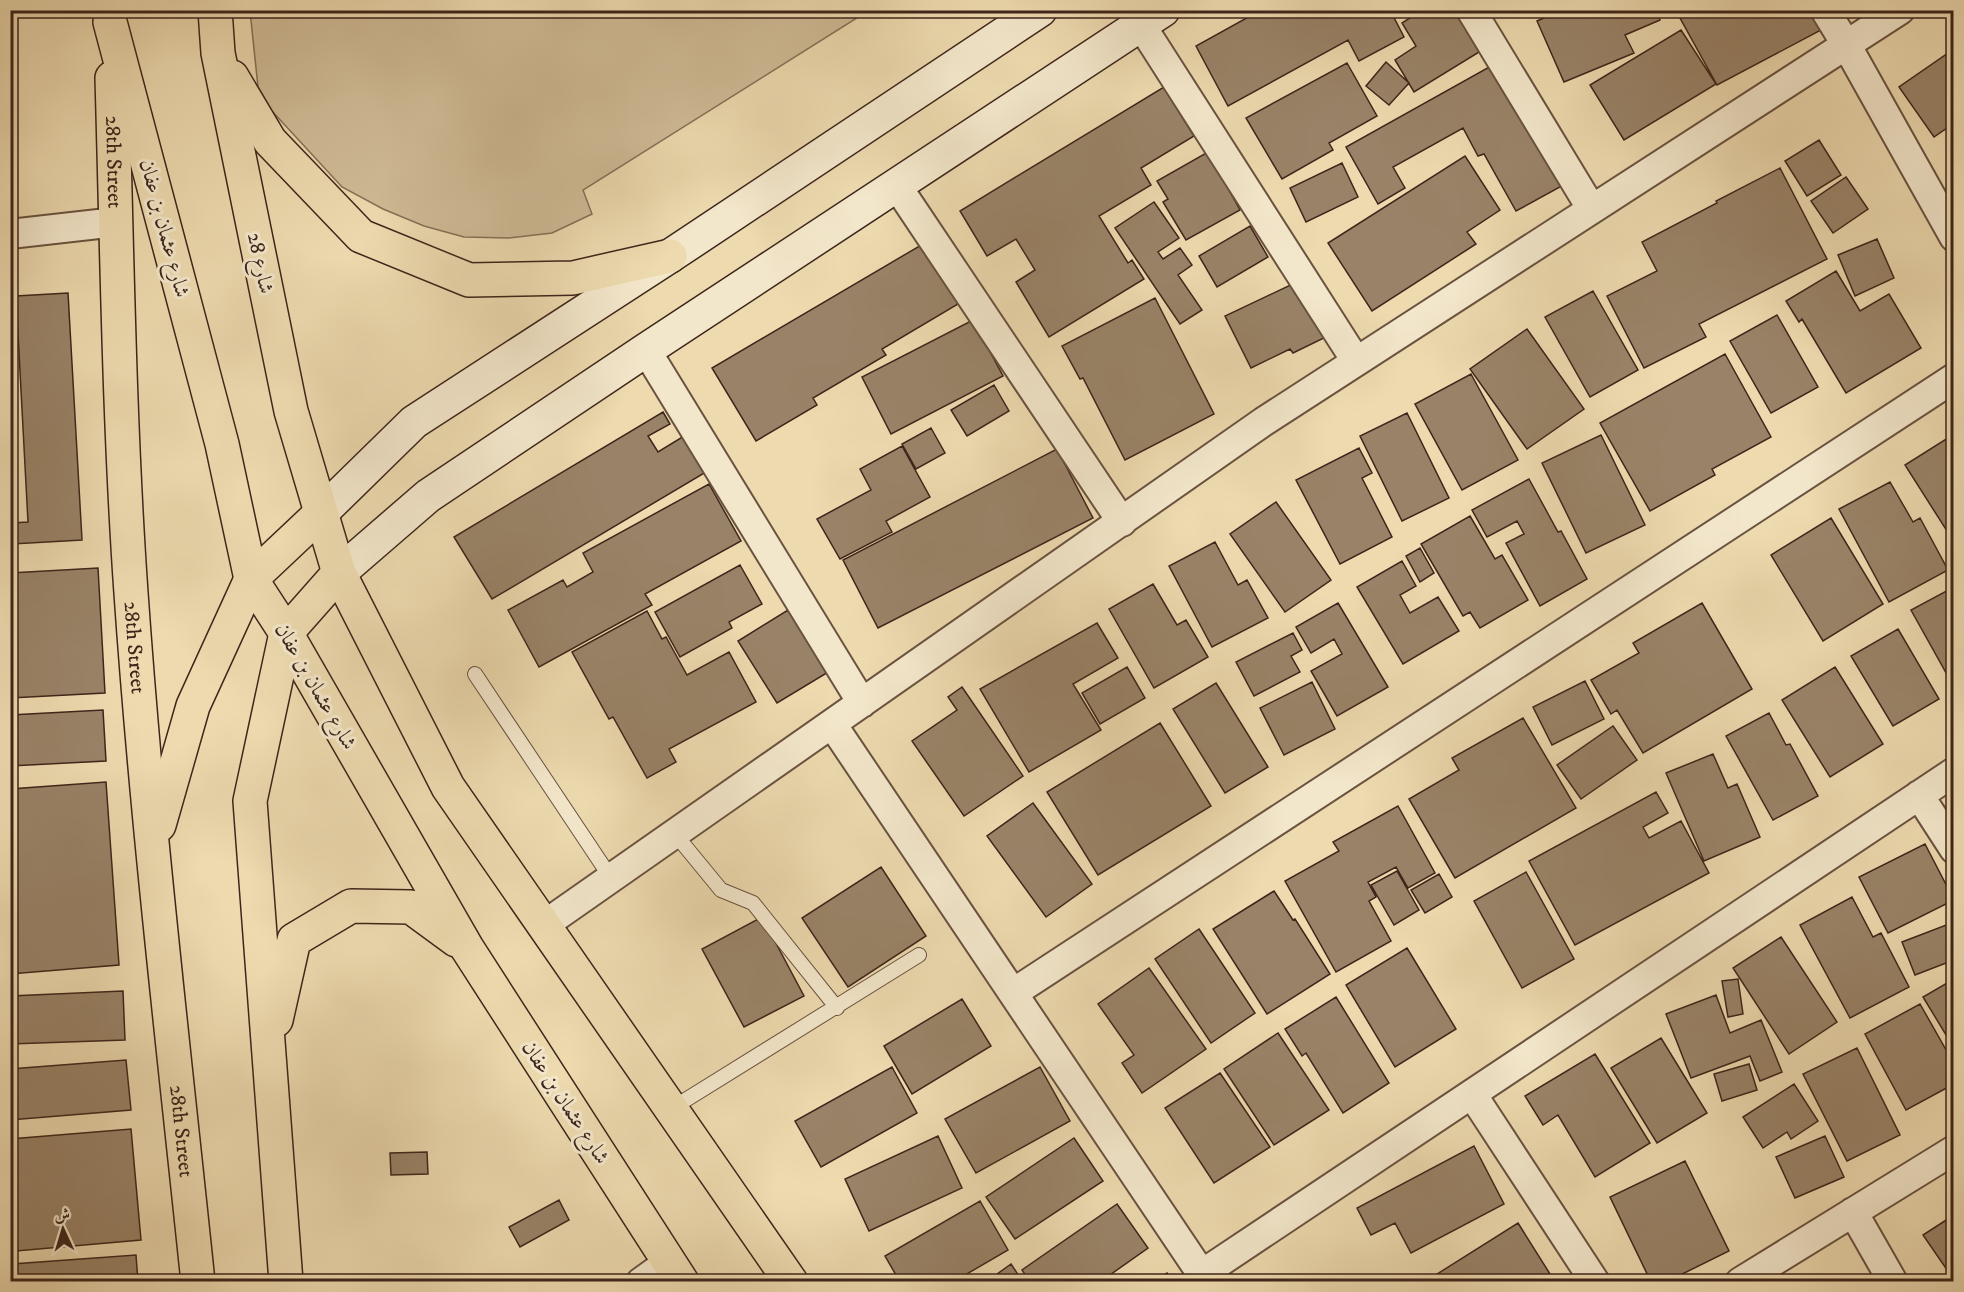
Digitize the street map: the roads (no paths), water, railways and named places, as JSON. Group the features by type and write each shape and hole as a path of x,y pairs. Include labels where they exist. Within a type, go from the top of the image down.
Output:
{"main road":[{"name":"شارع 28","path":"214,10 218,53 291,411 320,514"},
{"name":"28th Street","path":"110,16 131,595 153,846 198,1281"},
{"name":"شارع عثمان بن عفان","path":"110,16 222,444 251,579 286,633 467,948 675,1272"},
{"path":"218,53 270,141 361,236 469,280 573,278 670,256"},
{"path":"153,846 193,706 251,579 320,514 339,573 448,787 791,1281"},
{"path":"286,1281 250,801 286,633 339,573"},
{"path":"269,1051 294,940 351,906 411,907 467,948"}],"street":[{"path":"320,514 414,422 670,256 1040,10"},
{"path":"1471,10 1591,208"},
{"path":"1825,10 1953,237"},
{"path":"544,925 1263,422 1900,10"},
{"path":"339,573 428,496 1152,18 1356,361"},
{"path":"897,186 1122,522"},
{"path":"10,234 116,222"},
{"path":"646,350 862,702"},
{"path":"1013,993 1953,378"},
{"path":"832,724 1204,1278 1472,1094 1953,772"},
{"path":"1919,795 1953,849"},
{"path":"1472,1094 1595,1281"},
{"path":"1740,1281 1953,1149"},
{"path":"1852,1212 1893,1281"},
{"path":"641,1281 675,1272"}],"lane":[{"path":"475,674 611,878"},
{"path":"675,834 721,890 753,903 837,1008"},
{"path":"672,1109 919,955"}]}
